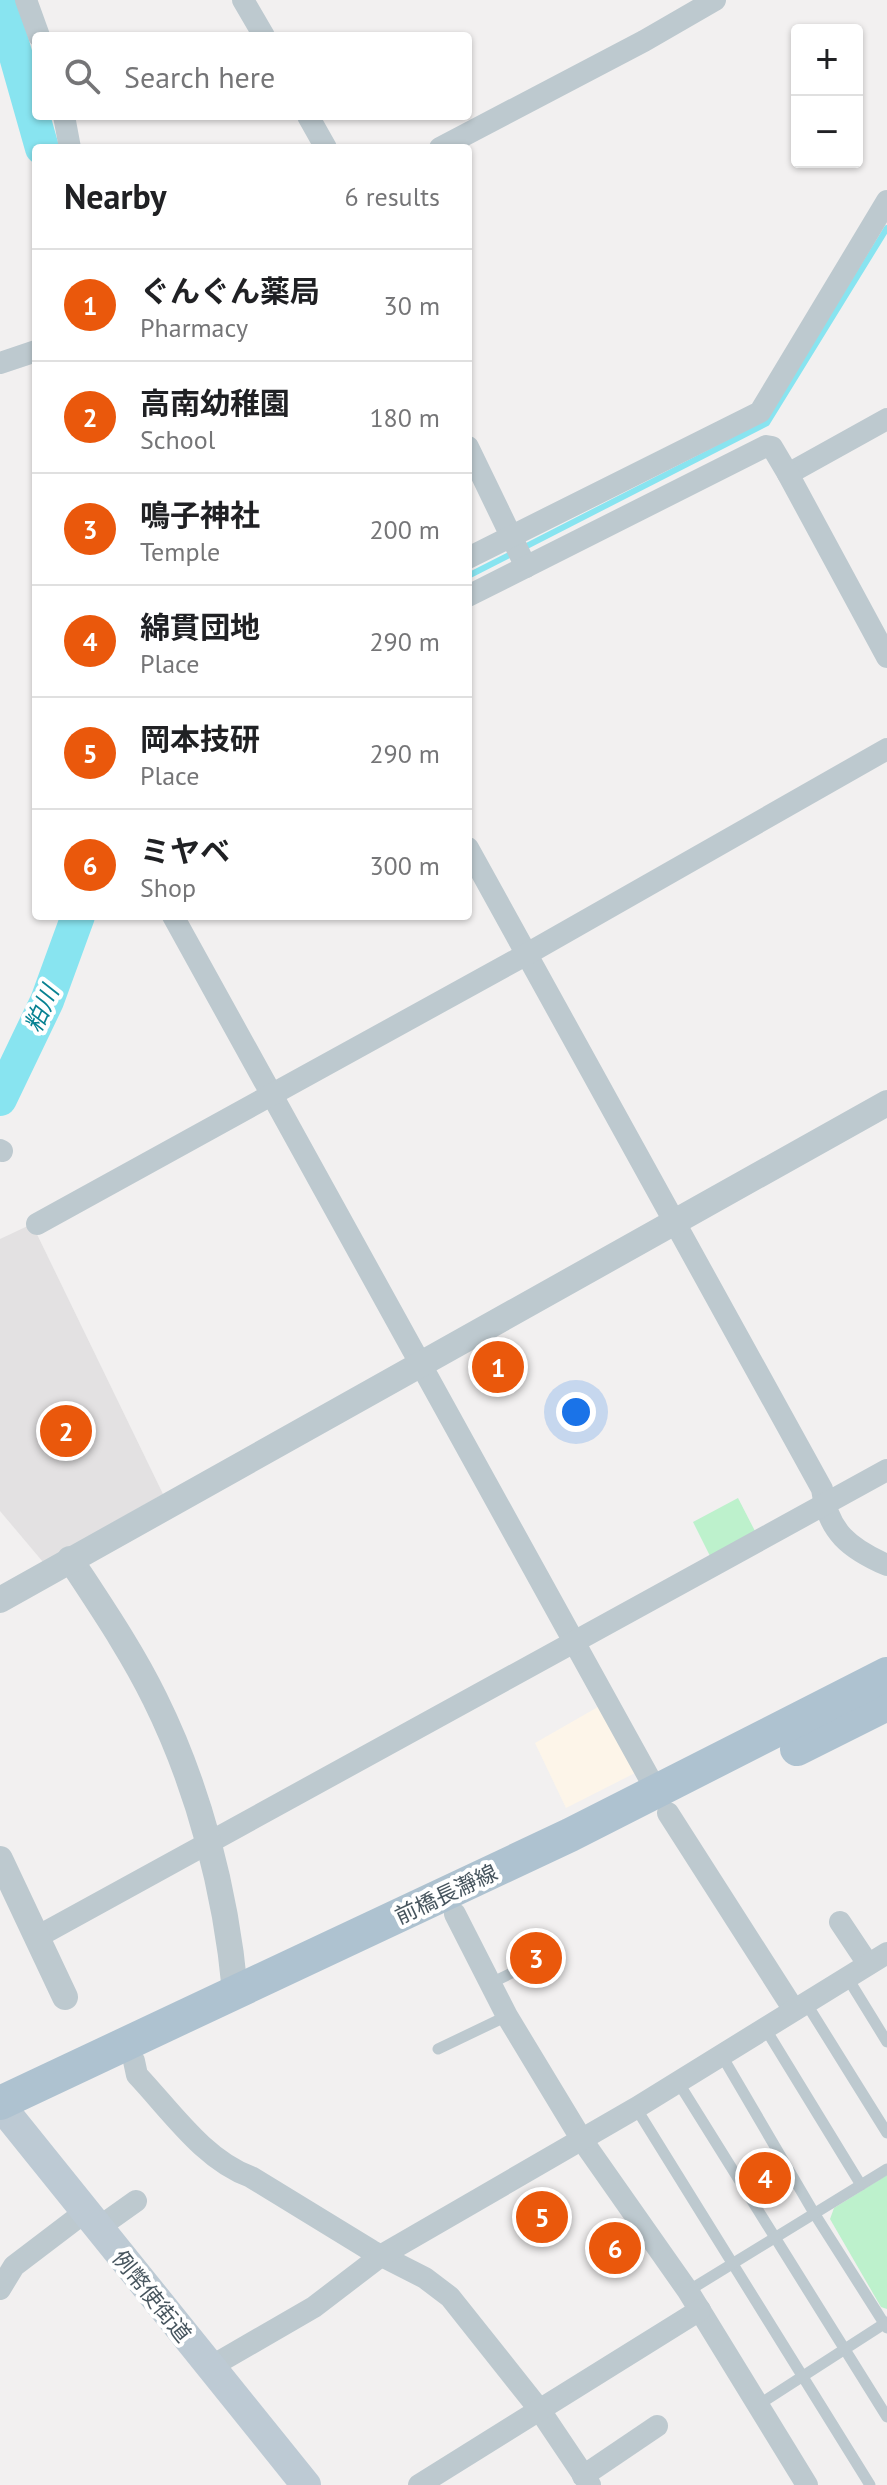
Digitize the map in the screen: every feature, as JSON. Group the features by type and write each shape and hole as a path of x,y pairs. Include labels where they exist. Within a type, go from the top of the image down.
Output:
{"main road":[{"name":"前橋長瀞線","path":"2,2112 134,2061 455,1914 662,1803 887,1674"},
{"name":"前橋長瀞線","path":"2,2112 235,1991 887,1704"},
{"name":"例幣使街道","path":"2,2112 306,2485"}],"street":[{"path":"26,0 38,32"},
{"path":"243,0 262,32"},
{"path":"448,144 644,41 715,0"},
{"path":"65,120 69,144"},
{"path":"310,120 324,144"},
{"path":"472,592 518,552 760,412 887,201"},
{"path":"0,363 32,352"},
{"path":"788,474 887,419"},
{"path":"472,558 518,552 766,446 772,447 887,657"},
{"path":"472,455 518,552"},
{"path":"37,1224 527,954 887,749"},
{"path":"472,855 822,1489 824,1505 848,1546 887,1565"},
{"path":"175,920 662,1803 800,2006"},
{"path":"0,1600 887,1103"},
{"path":"37,1937 887,1470"},
{"path":"70,1559 109,1618 156,1700 176,1746 208,1843 222,1903 235,1991"},
{"path":"0,1859 65,1997"},
{"path":"455,1914 507,2016 582,2140 688,2291 807,2485"},
{"path":"212,2366 314,2307 382,2255 636,2108 878,1959 840,1922"},
{"path":"134,2061 137,2075 209,2152 230,2169 251,2177 425,2278 450,2297 539,2409 586,2480 657,2426"},
{"path":"0,2289 14,2266 92,2220 136,2201"},
{"path":"419,2485 700,2310"}],"lane":[{"path":"491,1983 524,1967"},
{"path":"847,1977 887,2042"},
{"path":"800,2006 887,2133"},
{"path":"438,2049 507,2016"},
{"path":"765,2028 861,2185"},
{"path":"722,2056 814,2213 886,2324 758,2405"},
{"path":"678,2082 887,2417"},
{"path":"636,2108 870,2485"},
{"path":"688,2291 887,2169"}],"shaded area":[{"path":"32,1224 163,1494 43,1562 0,1511 0,1239"},
{"path":"603,1704 639,1771 566,1808 535,1743"}],"green space":[{"path":"738,1498 756,1533 710,1556 693,1522"},
{"path":"887,2175 887,2309 881,2307 830,2219 834,2208"}],"waterway":[{"name":"粕川","path":"0,0 32,113"},
{"name":"粕川","path":"34,120 41,144"},
{"path":"472,574 767,423 887,228"},
{"name":"粕川","path":"0,1099 47,1001 77,920"}],"place":[{"name":"ぐんぐん薬局","path":"498,1367"},
{"name":"高南幼稚園","path":"66,1431"},
{"name":"鳴子神社","path":"536,1958"},
{"name":"綿貫団地","path":"765,2178"},
{"name":"岡本技研","path":"542,2217"},
{"name":"ミヤベ","path":"615,2248"}]}
